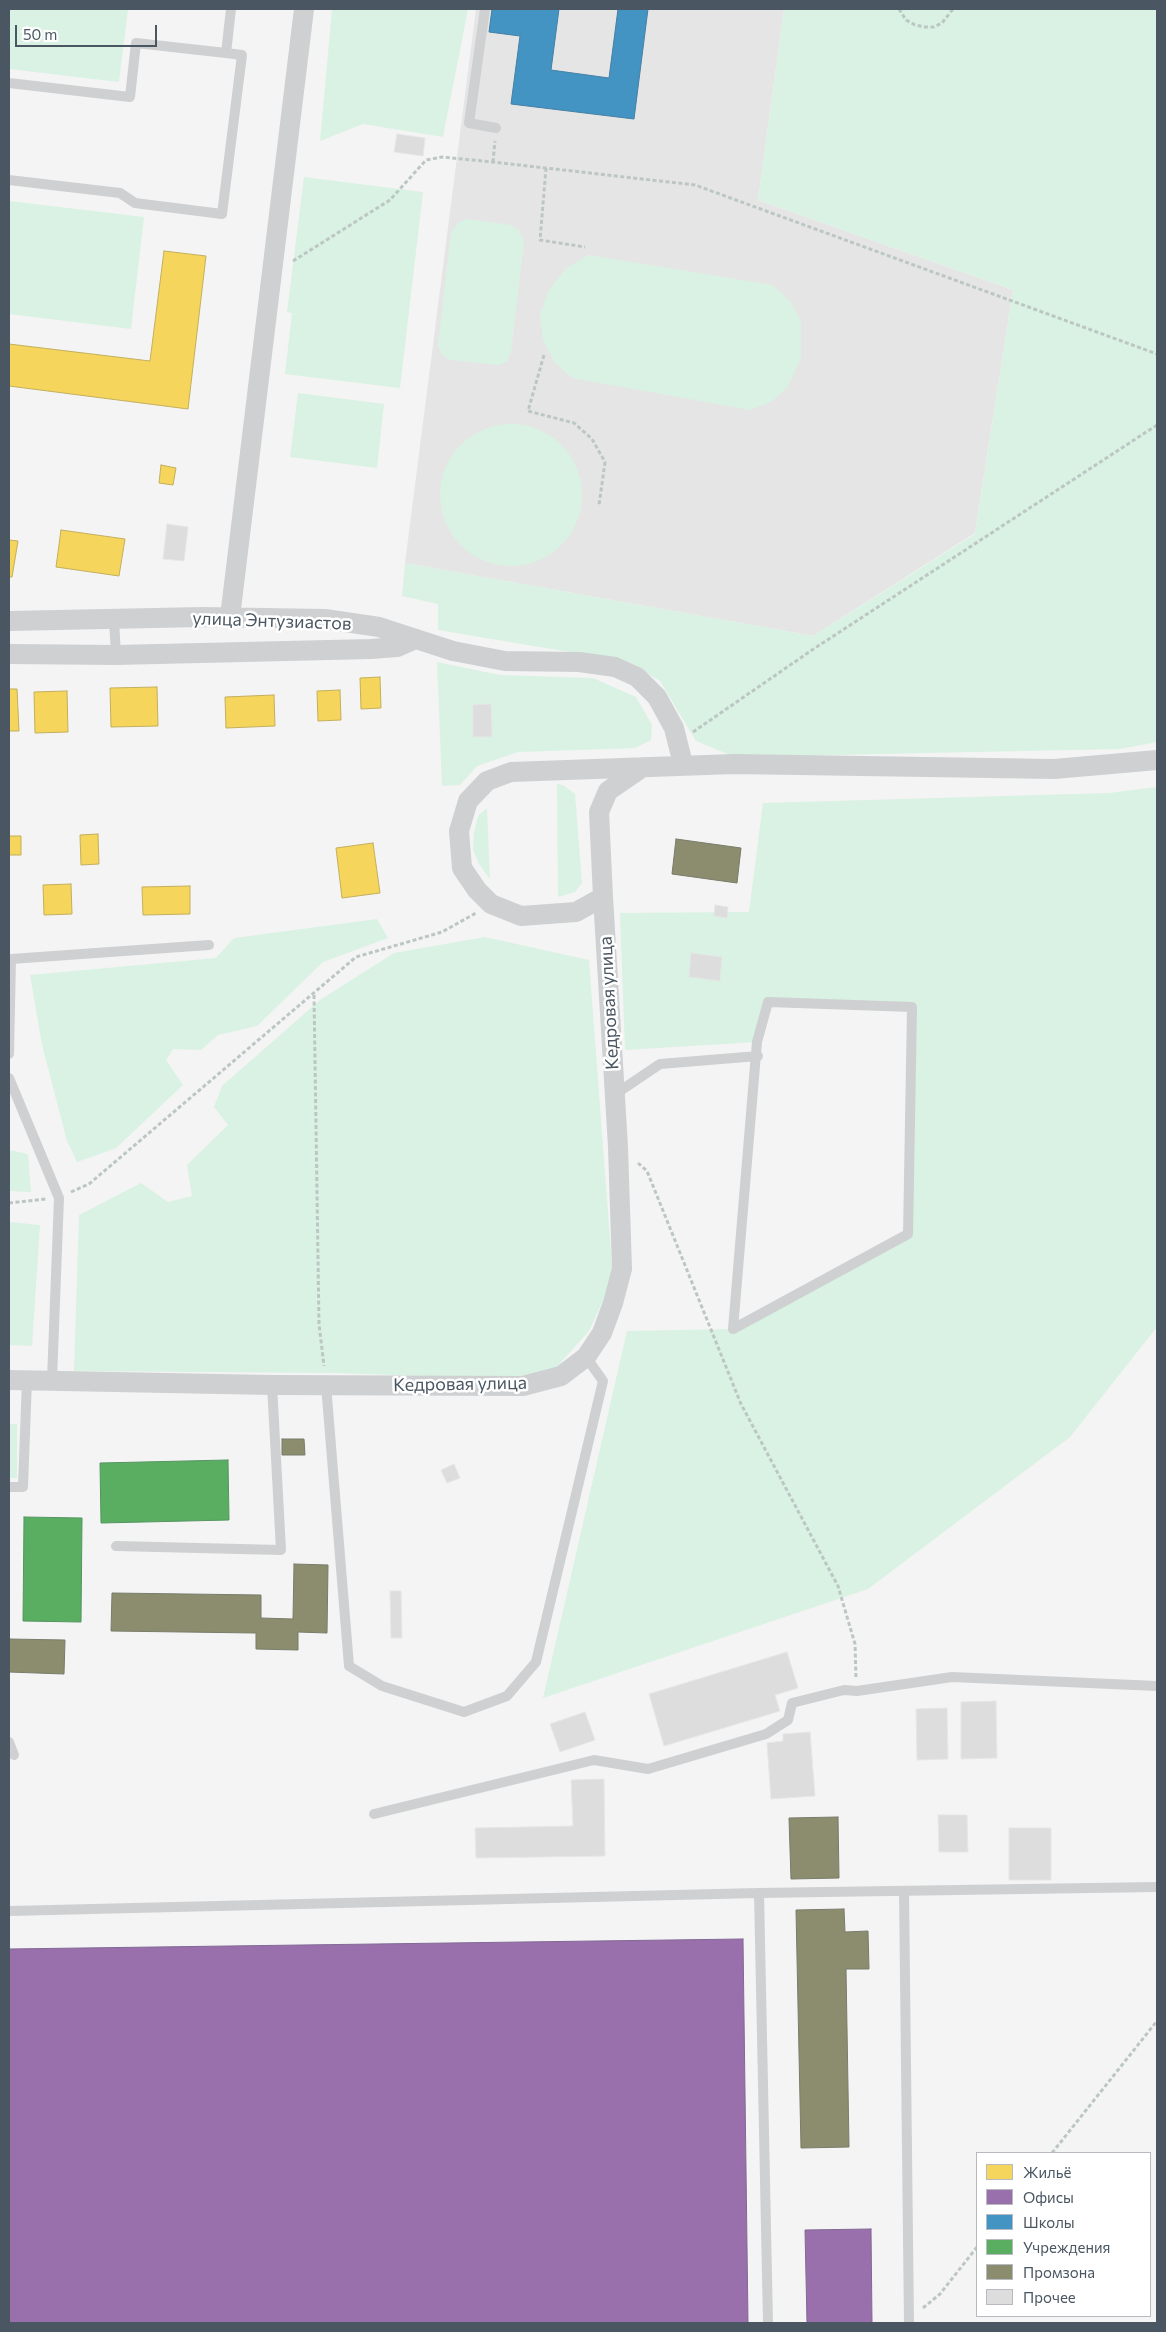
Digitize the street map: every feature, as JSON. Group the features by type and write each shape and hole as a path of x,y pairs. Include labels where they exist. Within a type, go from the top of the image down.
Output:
{"street":[{"path":"230,617 304,9"},
{"name":"улица Энтузиастов","path":"9,621 230,617 325,619 379,627 453,651 505,661 579,662 615,667 637,677 657,697 674,728 683,764"},
{"path":"9,654 116,655 371,649 397,647 415,639"},
{"path":"602,897 576,912 521,916 491,904 477,890 462,868 459,831 468,801 488,781 511,772 683,764 1054,770 1157,760"},
{"name":"Кедровая улица","path":"18,1380 52,1379 272,1385 523,1386 562,1376 586,1357 602,1333 613,1303 622,1269 618,1147 602,897 599,812 608,791 643,767"}],"lane":[{"path":"226,53 231,9"},
{"path":"485,9 469,123 496,128"},
{"path":"9,83 130,97 136,43 242,55 222,214 135,203 120,194 9,180"},
{"path":"114,620 116,655"},
{"path":"9,1054 10,959 209,945"},
{"path":"768,1002 912,1007 908,1234 733,1329 758,1056 757,1042 768,1002"},
{"path":"614,1095 660,1064 758,1056"},
{"path":"9,1078 59,1198 52,1379"},
{"path":"326,1385 348,1666 382,1686 464,1712 507,1696 536,1662 603,1381 586,1357"},
{"path":"9,1487 23,1487 18,1380"},
{"path":"116,1546 281,1550 272,1385"},
{"path":"374,1814 594,1760 648,1769 766,1734 788,1720 792,1703 844,1690 857,1691 952,1677 1157,1686"},
{"path":"9,1742 14,1755"},
{"path":"9,1911 759,1893 1157,1887"},
{"path":"904,1892 909,2322"},
{"path":"759,1893 768,2323"}],"path":[{"path":"899,9 906,20 925,28 942,22 953,9"},
{"path":"493,162 496,128"},
{"path":"289,263 390,200 426,160 442,157 493,162 695,185 1157,354"},
{"path":"546,168 540,240 585,247"},
{"path":"544,355 528,411 574,424 592,439 605,462 599,505"},
{"path":"678,742 812,650 1157,425"},
{"path":"9,1203 59,1198 89,1184 356,957 442,932 491,904"},
{"path":"314,994 319,1324 326,1385"},
{"path":"618,1147 647,1171 741,1404 838,1586 855,1644 857,1691"},
{"path":"1053,2152 1157,2021"},
{"path":"909,2322 940,2294 976,2248"}],"shaded area":[{"path":"476,9 784,9 758,200 1013,290 975,533 813,636 405,563"}],"green space":[{"path":"9,9 128,9 119,82 9,69"},
{"path":"332,9 468,9 443,137 363,124 320,141"},
{"path":"784,9 1157,9 1157,742 1120,749 735,757 696,741 660,681 629,662 438,630 438,604 402,596 405,563 813,636 975,534 1013,290 758,200"},
{"path":"304,177 423,192 400,388 285,374 292,313 287,312"},
{"path":"9,201 144,217 131,329 9,314"},
{"path":"467,219 511,225 519,230 524,241 511,352 507,362 498,365 450,360 442,355 438,346 451,232 458,223"},
{"path":"588,255 773,285 791,302 801,322 801,357 788,387 771,402 750,410 572,378 555,363 543,340 540,315 548,292 565,269"},
{"path":"298,393 384,404 377,468 290,457"},
{"path":"511,424 525,425 538,430 550,436 561,445 570,456 576,468 581,481 581,509 576,522 570,534 561,545 550,554 538,560 525,565 511,566 497,565 484,560 472,554 461,545 452,534 446,522 441,509 440,495 441,481 446,468 452,456 461,445 472,436 484,430 497,425"},
{"path":"437,662 500,675 593,678 636,697 652,725 651,740 635,748 518,752 477,766 460,785 442,786"},
{"path":"557,784 563,785 575,794 582,883 575,892 558,897"},
{"path":"1157,787 1157,1327 1070,1437 868,1589 543,1698 627,1331 733,1329 908,1233 912,1007 768,1002 757,1042 625,1050 620,913 749,912 763,803 1109,793"},
{"path":"487,808 490,879 479,864 473,849 478,816"},
{"path":"377,919 388,938 323,962 257,1026 218,1035 201,1050 173,1049 166,1060 183,1085 116,1148 77,1162 67,1141 42,1045 30,975 216,958 234,938"},
{"path":"485,937 589,960 613,1279 589,1331 553,1371 515,1379 334,1373 74,1371 79,1215 141,1183 168,1202 192,1196 187,1165 228,1125 214,1107 222,1086 320,1000 394,953"},
{"path":"9,1150 28,1154 31,1192 9,1191"},
{"path":"9,1222 40,1225 32,1346 9,1345"},
{"path":"9,1424 17,1424 17,1478 9,1478"}],"building: Жильё":[{"path":"164,251 206,256 188,409 9,386 9,344 150,361"},
{"path":"161,465 176,468 173,485 159,483"},
{"path":"61,530 125,539 119,576 56,567"},
{"path":"9,540 18,541 12,577 9,577"},
{"path":"380,677 381,708 361,709 360,678"},
{"path":"157,687 158,726 111,727 110,688"},
{"path":"9,689 17,689 19,731 9,731"},
{"path":"340,690 341,720 318,721 317,691"},
{"path":"67,691 68,732 35,733 34,692"},
{"path":"274,695 275,726 226,728 225,697"},
{"path":"98,834 99,864 81,865 80,835"},
{"path":"9,836 21,836 21,855 9,855"},
{"path":"373,843 380,893 342,898 336,848"},
{"path":"71,884 72,914 44,915 43,885"},
{"path":"190,886 190,914 143,915 142,887"}],"building: Офисы":[{"path":"743,1939 748,2323 9,2323 9,1949"},
{"path":"871,2229 872,2323 807,2323 805,2230"}],"building: Школы":[{"path":"492,9 559,9 551,70 609,78 618,9 648,9 634,119 511,104 520,36 489,32"}],"building: Учреждения":[{"path":"228,1460 229,1520 101,1523 100,1463"},
{"path":"24,1517 82,1518 81,1622 23,1621"}],"building: Промзона":[{"path":"676,839 741,848 737,883 672,874"},
{"path":"282,1439 304,1439 305,1455 282,1455"},
{"path":"294,1564 328,1565 327,1633 298,1632 298,1650 256,1649 256,1633 111,1631 112,1593 261,1595 261,1618 293,1619"},
{"path":"9,1639 65,1640 64,1674 9,1672"},
{"path":"838,1817 839,1878 791,1879 789,1818"},
{"path":"844,1909 845,1932 868,1931 869,1969 846,1969 849,2147 801,2148 796,1910"}],"building: Прочее":[{"path":"397,134 425,138 423,156 394,152"},
{"path":"167,524 188,527 184,561 163,559"},
{"path":"491,704 492,737 473,737 473,705"},
{"path":"715,905 728,907 727,918 714,916"},
{"path":"691,953 722,957 720,981 689,977"},
{"path":"454,1464 460,1478 447,1483 441,1470"},
{"path":"390,1591 401,1591 402,1638 391,1638"},
{"path":"787,1652 798,1688 775,1695 780,1711 664,1746 649,1694"},
{"path":"996,1701 997,1758 961,1759 961,1702"},
{"path":"947,1708 948,1759 917,1760 916,1709"},
{"path":"585,1712 595,1740 560,1752 550,1724"},
{"path":"810,1732 815,1796 771,1799 767,1743 783,1741 783,1734"},
{"path":"604,1779 605,1856 476,1858 475,1828 573,1826 571,1780"},
{"path":"938,1815 967,1815 968,1852 939,1852"},
{"path":"1009,1828 1051,1828 1051,1880 1009,1880"}]}
